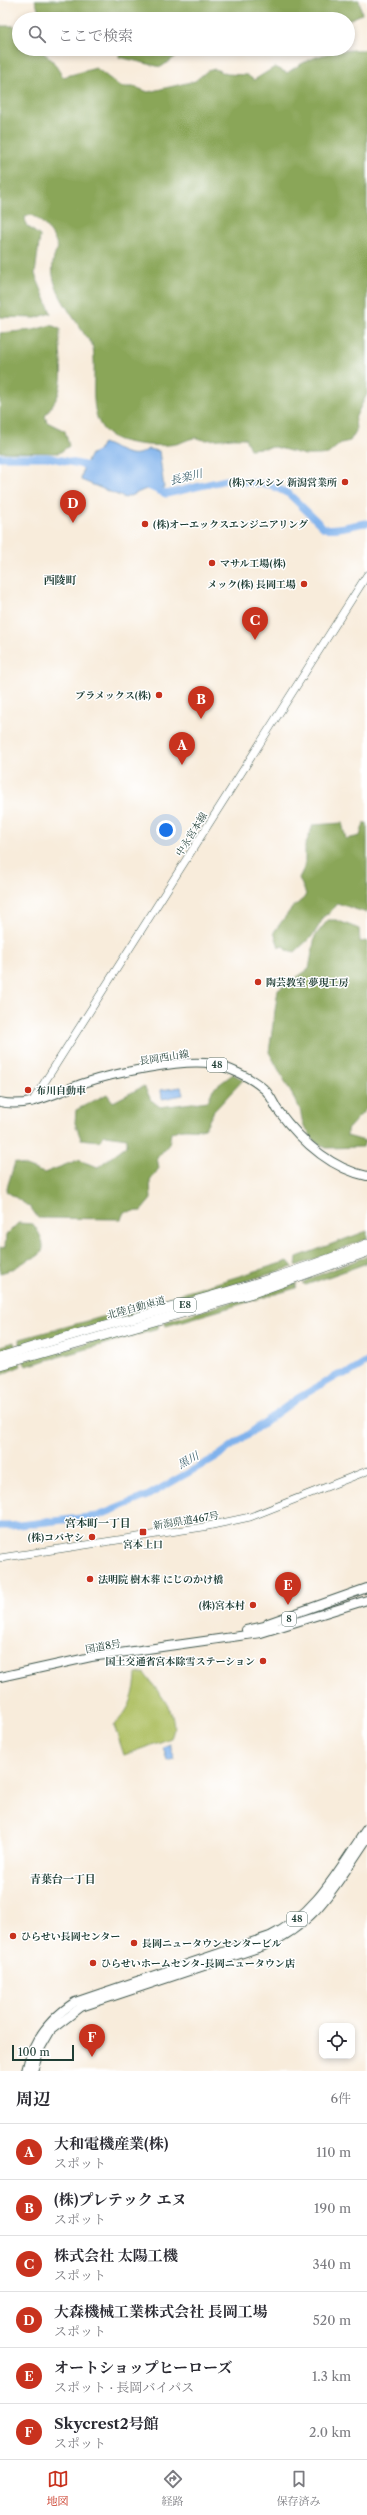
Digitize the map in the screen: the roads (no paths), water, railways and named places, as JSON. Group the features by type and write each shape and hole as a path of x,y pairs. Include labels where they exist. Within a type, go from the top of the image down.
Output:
{"highway":[{"name":"北陸自動車道","path":"0,1358 237,1290 299,1270 367,1244"},
{"name":"北陸自動車道","path":"0,1365 253,1293 367,1252"}],"main road":[{"name":"中永宮本線","path":"32,1102 367,575"},
{"name":"長岡西山線","path":"0,1102 16,1104 32,1102 97,1079 175,1064 211,1063 233,1072 263,1088 300,1134 329,1162 347,1171 367,1176"},
{"name":"新潟県道467号","path":"0,1558 203,1527 250,1518 367,1471"},
{"path":"258,1627 367,1588"},
{"name":"8","path":"210,1639 258,1627 367,1595"},
{"name":"8","path":"210,1639 261,1632 367,1600"},
{"path":"338,1610 367,1604"},
{"name":"国道8号","path":"0,1677 92,1657 210,1639"},
{"name":"48","path":"26,2071 33,2050 43,2030 56,2016 75,2002 270,1936 290,1925 317,1900 367,1828"},
{"name":"48","path":"33,2071 40,2049 51,2030 80,2008 264,1946 293,1932 320,1906 367,1838"}],"water":[{"path":"103,443 119,451 131,454 142,453 148,449 159,451 164,488 146,489 125,498 81,480 83,469 91,454 98,451"},
{"path":"181,1087 183,1095 162,1099 161,1090"},
{"path":"170,1744 175,1759 167,1761 163,1747"}],"waterway":[{"name":"長楽川","path":"0,457 47,457 93,467"},
{"name":"長楽川","path":"146,485 166,494 226,480 271,485 289,494 324,528 340,528 367,523"},
{"name":"黒川","path":"0,1526 98,1516 147,1496 218,1456 298,1398 338,1375 349,1373 367,1362"}],"place":[{"name":"(株)マルシン 新潟営業所","path":"345,482"},
{"name":"大森機械工業株式会社 長岡工場","path":"73,523"},
{"name":"(株)オーエックスエンジニアリング","path":"145,524"},
{"name":"マサル工場(株)","path":"212,563"},
{"name":"メック(株) 長岡工場","path":"304,584"},
{"name":"株式会社 太陽工機","path":"255,640"},
{"name":"プラメックス(株)","path":"159,695"},
{"name":"(株)プレテック エヌ","path":"201,719"},
{"name":"大和電機産業(株)","path":"182,765"},
{"name":"陶芸教室 夢現工房","path":"258,982"},
{"name":"布川自動車","path":"28,1090"},
{"name":"宮本上口","path":"143,1532"},
{"name":"(株)コバヤシ","path":"92,1537"},
{"name":"法明院 樹木葬 にじのかけ橋","path":"90,1579"},
{"name":"(株)宮本村","path":"253,1605"},
{"name":"オートショップヒーローズ","path":"288,1605"},
{"name":"国土交通省宮本除雪ステーション","path":"263,1661"},
{"name":"ひらせい長岡センター","path":"13,1936"},
{"name":"長岡ニュータウンセンタービル","path":"134,1943"},
{"name":"ひらせいホームセンタ-長岡ニュータウン店","path":"93,1963"},
{"name":"Skycrest2号館","path":"92,2057"}],"district":[{"name":"西陵町","path":"60,580"},
{"name":"宮本町一丁目","path":"98,1523"},
{"name":"青葉台一丁目","path":"63,1879"}]}
